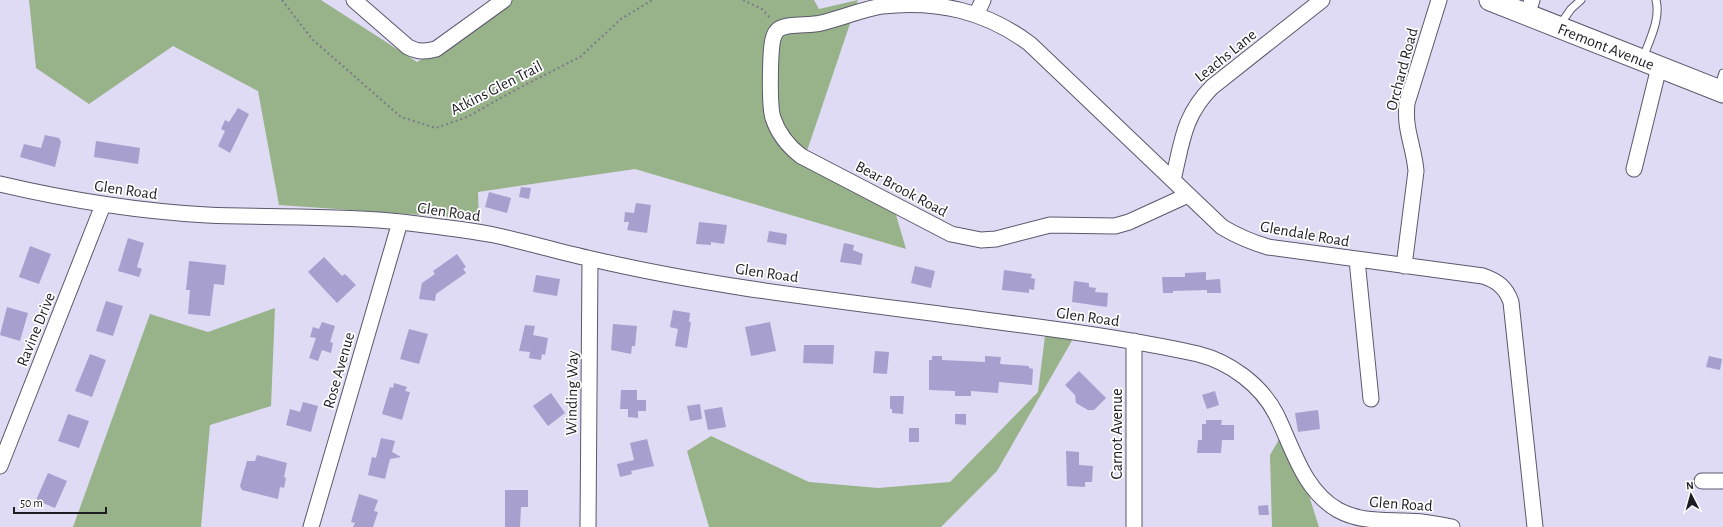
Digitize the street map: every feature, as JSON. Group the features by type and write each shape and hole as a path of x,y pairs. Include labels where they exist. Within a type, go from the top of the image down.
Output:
{"street":[{"path":"354,0 408,47 416,51 427,52 436,49 504,0"},
{"name":"Leachs Lane","path":"1173,180 1185,127 1200,99 1212,87 1322,0"},
{"name":"Orchard Road","path":"1404,266 1416,171 1415,158 1406,130 1406,110 1439,0"},
{"name":"Fremont Avenue","path":"1490,0 1530,8 1559,27 1650,64 1721,85"},
{"name":"Glendale Road","path":"780,29 786,26 819,24 883,6 910,3 980,6 1030,44 1222,227 1249,241 1268,247 1483,276 1493,279 1508,293 1512,302 1535,527"},
{"name":"Bear Brook Road","path":"780,29 772,40 770,102 772,116 785,142 801,156 951,234 981,240 996,239 1050,225 1115,226 1129,222 1188,195"},
{"path":"1634,169 1650,64"},
{"name":"Glen Road","path":"0,184 103,205 205,215 324,218 400,222 494,235 590,259 743,288 1114,337 1204,355 1222,362 1238,372 1255,386 1275,411 1298,461 1317,494 1329,504 1342,512 1357,518 1373,521 1416,521 1452,527"},
{"name":"Ravine Drive","path":"0,466 103,205"},
{"name":"Rose Avenue","path":"311,527 400,222"},
{"name":"Winding Way","path":"588,527 590,259"},
{"path":"1357,260 1371,399"},
{"name":"Carnot Avenue","path":"1134,341 1134,527"},
{"path":"1702,481 1723,482"}],"lane":[{"path":"1559,27 1571,9 1581,0"},
{"path":"1650,64 1658,8 1656,0"}],"path":[{"name":"Atkins Glen Trail","path":"282,0 312,39 401,117 436,128 467,117 517,89 580,57 621,19 652,0"},
{"path":"743,0 762,9 780,29"}],"green space":[{"path":"29,0 321,0 417,62 500,12 506,0 814,0 819,9 858,0 807,151 891,198 906,249 635,169 478,192 479,219 279,205 258,91 173,46 89,104 36,68"},
{"path":"275,308 271,406 210,425 201,527 73,527 150,314 208,332"},
{"path":"1046,328 1077,332 997,471 941,527 709,527 687,451 711,436 809,482 878,488 950,482 1038,392"},
{"path":"1284,431 1298,461 1319,527 1272,527 1270,455"}],"building":[{"path":"238,108 249,114 230,153 218,146 225,131 221,129 225,120 229,122"},
{"path":"45,135 59,138 61,142 55,167 20,157 24,144 41,148"},
{"path":"96,141 140,148 138,164 94,157"},
{"path":"521,187 531,188 529,199 519,197"},
{"path":"489,192 511,198 507,213 485,207"},
{"path":"636,203 651,205 647,233 627,230 629,222 624,222 625,212 634,213"},
{"path":"699,222 727,225 724,244 711,242 711,245 696,244"},
{"path":"769,231 787,234 786,245 767,242"},
{"path":"128,238 144,243 137,267 142,269 139,277 118,271"},
{"path":"844,243 854,245 853,250 863,254 861,265 840,262"},
{"path":"30,246 51,254 39,284 19,277"},
{"path":"457,254 466,267 463,269 466,273 436,294 435,301 419,299 422,283 435,274 433,271"},
{"path":"324,257 342,276 345,274 356,285 337,303 308,272"},
{"path":"189,261 226,265 224,285 214,284 210,316 188,314 190,290 186,290"},
{"path":"915,266 935,271 931,288 911,283"},
{"path":"1004,270 1032,274 1031,278 1035,279 1034,290 1029,289 1029,293 1002,290"},
{"path":"1206,272 1206,280 1220,279 1221,293 1207,293 1207,290 1173,291 1173,293 1163,293 1162,277 1185,277 1185,273"},
{"path":"536,275 560,279 557,296 533,292"},
{"path":"1074,281 1089,283 1089,287 1096,288 1095,292 1108,293 1107,307 1072,302"},
{"path":"106,301 123,306 113,336 96,331"},
{"path":"7,307 28,313 20,341 0,335"},
{"path":"673,310 690,313 689,322 691,322 687,348 675,346 678,329 670,327"},
{"path":"322,322 335,326 330,342 333,343 331,353 322,350 318,361 309,358 316,338 310,337 313,327 319,329"},
{"path":"770,322 776,351 751,356 745,327"},
{"path":"613,324 637,326 635,346 632,346 631,354 611,350"},
{"path":"525,325 535,326 533,335 548,338 545,355 542,354 541,360 529,358 530,352 519,351"},
{"path":"409,329 428,334 419,364 400,359"},
{"path":"804,345 834,345 833,364 803,363"},
{"path":"875,351 889,352 887,374 873,373"},
{"path":"90,354 106,360 92,397 75,391"},
{"path":"932,356 942,356 942,360 985,362 985,356 1001,357 1000,364 1029,366 1029,368 1033,369 1032,385 999,382 998,393 971,391 971,396 955,396 955,391 929,390 929,360 932,360"},
{"path":"1709,356 1722,359 1720,370 1706,367"},
{"path":"1079,371 1106,398 1094,410 1088,410 1076,403 1075,395 1065,385"},
{"path":"394,383 407,387 405,391 410,392 402,420 382,414 390,387 393,388"},
{"path":"621,390 637,390 637,400 646,400 646,411 638,411 638,418 628,417 628,409 620,409"},
{"path":"1215,391 1219,405 1207,409 1202,395"},
{"path":"551,393 565,413 548,426 533,406"},
{"path":"890,396 904,396 903,414 892,413 892,409 890,409"},
{"path":"303,402 318,406 311,432 286,425 290,409 300,412"},
{"path":"700,404 702,419 690,421 687,406"},
{"path":"722,407 726,427 708,430 704,410"},
{"path":"1318,410 1320,429 1298,432 1295,413"},
{"path":"68,414 89,421 79,448 58,441"},
{"path":"955,414 966,414 966,425 955,424"},
{"path":"1206,420 1222,420 1221,425 1234,425 1234,440 1222,440 1221,453 1197,453 1198,440 1202,440 1202,424 1206,424"},
{"path":"909,428 919,428 919,442 909,442"},
{"path":"381,438 395,441 392,452 401,457 390,459 385,479 368,475 372,457 376,458"},
{"path":"647,439 654,466 631,471 632,474 620,477 617,464 634,460 630,443"},
{"path":"1066,451 1079,452 1079,465 1093,466 1092,482 1085,482 1085,487 1067,486"},
{"path":"257,455 287,463 284,477 286,478 284,488 280,487 278,499 242,490 240,486 247,461 255,461"},
{"path":"48,473 67,481 55,508 36,500"},
{"path":"505,490 528,490 528,507 521,507 520,527 505,527"},
{"path":"359,494 378,500 374,511 378,512 373,527 353,527 355,523 351,522"},
{"path":"1268,505 1269,515 1259,515 1258,506"}]}
